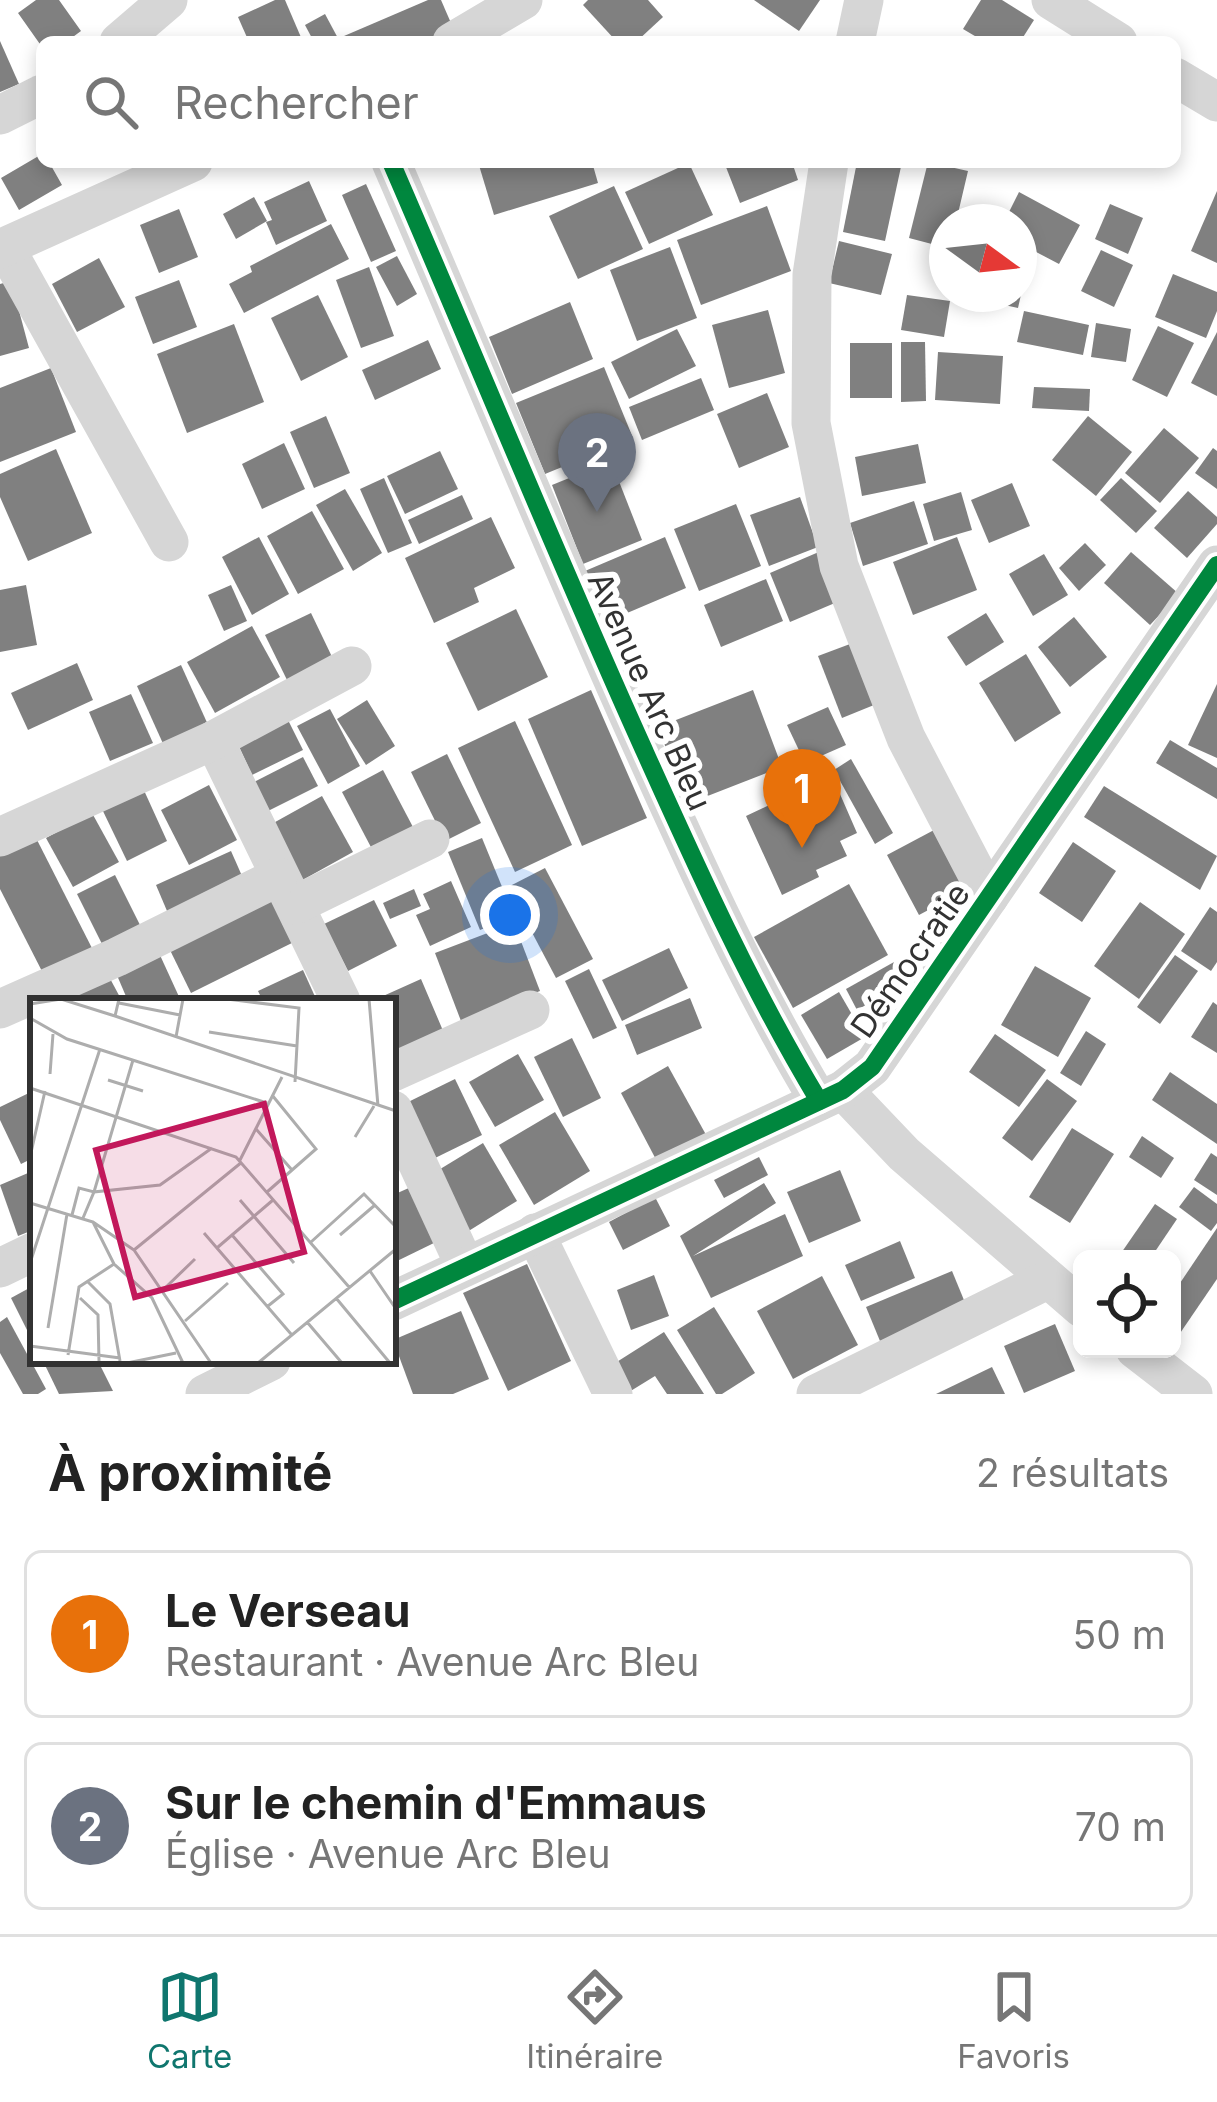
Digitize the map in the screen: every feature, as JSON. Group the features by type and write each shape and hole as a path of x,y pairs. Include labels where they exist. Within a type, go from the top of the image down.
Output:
{"street":[{"path":"126,36 168,0"},
{"path":"462,36 523,0"},
{"path":"856,36 864,0"},
{"path":"1051,0 1108,36"},
{"path":"1181,81 1217,103"},
{"path":"0,116 36,97"},
{"path":"169,542 3,248 180,168"},
{"name":"Avenue Arc Bleu","path":"394,168 521,472 765,1011 831,1095 1073,1300"},
{"path":"828,168 812,275 811,423 839,566 906,738 989,897"},
{"name":"Démocratie","path":"396,1300 831,1095 872,1067 1217,565"},
{"path":"0,837 214,740 352,665"},
{"path":"214,740 340,998"},
{"path":"0,1009 117,957 430,839"},
{"path":"396,1071 530,1010"},
{"path":"396,1116 465,1265"},
{"path":"536,1234 613,1394"},
{"path":"0,1268 30,1253"},
{"path":"816,1394 1046,1280"},
{"path":"1147,1358 1193,1394"},
{"path":"205,1394 266,1364"}],"building":[{"path":"36,0 59,0 81,31 74,36 36,38 18,13"},
{"path":"285,0 300,36 246,36 238,17"},
{"path":"428,0 441,0 454,30 440,36 344,36"},
{"path":"588,0 648,0 663,17 642,36 611,36 583,5"},
{"path":"754,0 820,0 799,31"},
{"path":"981,0 1002,0 1034,20 1024,36 975,36 963,29"},
{"path":"325,14 337,36 311,36 305,25"},
{"path":"0,41 19,84 0,92"},
{"path":"36,158 36,168 52,168 62,185 19,210 1,178"},
{"path":"480,168 594,168 598,183 494,215"},
{"path":"678,168 691,168 713,215 649,244 625,192"},
{"path":"726,168 794,168 798,180 740,203"},
{"path":"856,168 901,168 885,241 843,232"},
{"path":"926,168 968,171 960,204 929,204 929,243 909,238"},
{"path":"309,181 327,221 276,245 264,202"},
{"path":"366,184 396,251 371,262 342,195"},
{"path":"614,186 643,249 578,279 549,216"},
{"path":"1217,191 1217,263 1191,251"},
{"path":"1019,192 1080,225 1059,264 1037,252 1037,204 1013,204"},
{"path":"254,197 267,221 236,239 223,214"},
{"path":"1110,204 1143,218 1128,254 1095,239"},
{"path":"767,206 791,271 701,305 677,240"},
{"path":"179,209 198,257 159,273 140,225"},
{"path":"331,224 349,259 244,313 229,284 252,272 250,266"},
{"path":"839,241 892,254 881,295 829,283"},
{"path":"670,247 697,318 637,341 610,270"},
{"path":"1101,250 1133,265 1114,307 1081,291"},
{"path":"397,256 417,294 397,306 376,267"},
{"path":"99,258 125,307 77,332 52,284"},
{"path":"369,267 394,336 361,348 336,280"},
{"path":"1173,274 1217,292 1217,311 1206,338 1155,317"},
{"path":"179,280 197,327 153,344 135,297"},
{"path":"11,281 29,348 0,356 0,284"},
{"path":"318,295 348,357 301,381 271,318"},
{"path":"907,295 929,298 929,312 948,312 944,337 901,330"},
{"path":"570,302 593,359 512,394 489,337"},
{"path":"768,310 785,373 729,388 712,325"},
{"path":"1024,312 1089,325 1083,355 1017,342"},
{"path":"1096,323 1131,329 1126,362 1091,357"},
{"path":"234,324 264,402 187,433 157,354"},
{"path":"1158,326 1194,343 1167,397 1132,380"},
{"path":"677,329 696,366 629,399 611,362"},
{"path":"1217,332 1217,396 1191,383"},
{"path":"428,340 441,369 375,400 362,370"},
{"path":"901,342 925,342 926,401 901,402"},
{"path":"850,343 892,343 892,398 850,398"},
{"path":"938,352 1003,356 1000,404 935,400"},
{"path":"604,367 633,438 545,474 516,403"},
{"path":"51,368 76,432 0,462 0,388"},
{"path":"701,378 714,410 642,440 629,407"},
{"path":"1034,387 1090,389 1089,411 1032,408"},
{"path":"767,393 789,447 739,468 717,414"},
{"path":"326,416 350,473 314,488 290,432"},
{"path":"1088,416 1132,452 1096,496 1052,460"},
{"path":"1164,428 1199,458 1160,503 1125,473"},
{"path":"284,443 305,489 262,509 242,464"},
{"path":"918,444 926,483 862,496 855,457"},
{"path":"1213,448 1217,451 1217,489 1195,473"},
{"path":"56,449 92,533 28,561 0,497 0,474"},
{"path":"440,451 458,489 405,514 387,476"},
{"path":"611,461 642,540 583,564 552,485"},
{"path":"384,478 412,543 388,553 360,489"},
{"path":"1121,478 1157,511 1136,533 1100,500"},
{"path":"1012,483 1030,526 989,543 971,500"},
{"path":"345,489 382,553 353,571 316,505"},
{"path":"1188,491 1217,517 1217,524 1187,558 1154,528"},
{"path":"961,492 972,530 934,541 923,504"},
{"path":"462,495 473,519 419,544 408,520"},
{"path":"800,497 818,547 769,566 750,515"},
{"path":"914,501 928,544 863,566 850,523"},
{"path":"736,504 761,566 699,591 674,529"},
{"path":"312,511 344,569 298,594 267,536"},
{"path":"491,517 515,568 474,588 479,602 434,623 405,558"},
{"path":"259,537 289,594 252,615 222,557"},
{"path":"665,537 686,588 606,622 585,571"},
{"path":"957,537 977,590 913,615 893,562"},
{"path":"1085,543 1106,565 1079,591 1059,568"},
{"path":"821,551 842,600 790,622 770,573"},
{"path":"1131,552 1179,594 1150,625 1104,583"},
{"path":"1044,554 1068,595 1033,616 1009,574"},
{"path":"766,579 783,621 721,647 704,605"},
{"path":"26,585 37,645 0,652 0,590"},
{"path":"231,585 247,621 224,631 208,595"},
{"path":"516,609 548,677 478,711 446,643"},
{"path":"311,613 334,661 289,684 265,635"},
{"path":"986,613 1004,642 966,666 947,637"},
{"path":"1074,617 1107,657 1070,687 1038,647"},
{"path":"252,626 280,677 215,713 187,662"},
{"path":"850,644 874,705 842,718 818,656"},
{"path":"1026,654 1061,713 1015,742 979,683"},
{"path":"77,663 93,700 28,730 11,693"},
{"path":"181,665 209,727 165,748 137,686"},
{"path":"1217,684 1217,758 1188,745"},
{"path":"591,690 647,818 582,846 528,719"},
{"path":"753,690 782,767 687,804 658,727"},
{"path":"131,694 153,743 110,761 89,712"},
{"path":"367,700 395,746 366,765 337,719"},
{"path":"828,707 846,745 805,763 787,725"},
{"path":"330,709 360,766 328,784 297,726"},
{"path":"286,716 303,750 252,775 236,740"},
{"path":"515,721 572,845 515,872 458,748"},
{"path":"1170,740 1217,768 1217,799 1156,763"},
{"path":"447,754 481,823 445,841 411,772"},
{"path":"303,757 318,786 266,812 252,783"},
{"path":"851,759 893,833 875,844 834,770"},
{"path":"383,770 414,829 373,851 342,792"},
{"path":"209,785 237,840 189,865 161,810"},
{"path":"142,786 167,841 127,861 101,807"},
{"path":"1104,786 1217,856 1200,890 1084,817"},
{"path":"840,794 857,833 840,841 847,856 816,870 819,877 782,895 746,816 782,799 789,817"},
{"path":"322,796 353,852 299,882 268,826"},
{"path":"92,813 119,862 73,887 46,838"},
{"path":"934,830 966,890 919,915 887,855"},
{"path":"34,834 97,958 48,983 0,889 0,851"},
{"path":"482,838 514,916 480,930 448,852"},
{"path":"1073,842 1116,871 1082,922 1039,893"},
{"path":"231,851 246,885 170,918 156,885"},
{"path":"545,868 593,959 556,978 508,887"},
{"path":"115,875 141,927 103,946 77,894"},
{"path":"451,881 471,927 430,946 416,915 430,909 423,894"},
{"path":"849,884 888,955 793,1008 754,937"},
{"path":"414,889 421,906 390,919 383,903"},
{"path":"275,893 298,940 191,993 168,946"},
{"path":"374,900 397,946 348,971 324,924"},
{"path":"1140,902 1185,934 1139,999 1094,966"},
{"path":"1210,907 1217,912 1217,962 1211,971 1181,951"},
{"path":"514,923 540,991 461,1021 435,953"},
{"path":"669,948 688,988 622,1021 602,980"},
{"path":"159,953 180,998 127,998 116,973"},
{"path":"1175,955 1198,971 1160,1024 1137,1007"},
{"path":"894,962 905,983 857,1010 846,989"},
{"path":"1035,966 1091,998 1058,1057 1001,1025"},
{"path":"589,969 617,1028 593,1039 565,981"},
{"path":"303,970 316,998 262,998 258,991"},
{"path":"106,971 120,998 67,998"},
{"path":"421,979 444,1033 396,1050 396,998 379,998"},
{"path":"839,992 865,1037 827,1059 801,1015"},
{"path":"690,998 702,1028 637,1055 625,1025"},
{"path":"1213,1002 1217,1005 1217,1053 1191,1037"},
{"path":"1086,1031 1106,1044 1081,1086 1060,1073"},
{"path":"995,1034 1046,1070 1019,1107 969,1072"},
{"path":"572,1038 601,1098 563,1117 534,1057"},
{"path":"518,1054 544,1100 495,1127 469,1082"},
{"path":"668,1066 710,1142 661,1169 621,1093"},
{"path":"1170,1072 1217,1104 1217,1144 1152,1100"},
{"path":"455,1079 482,1135 431,1160 404,1104"},
{"path":"1047,1079 1077,1101 1032,1161 1002,1138"},
{"path":"30,1092 30,1160 21,1164 0,1120 0,1107"},
{"path":"555,1112 590,1171 534,1205 499,1145"},
{"path":"1072,1128 1114,1154 1070,1223 1029,1197"},
{"path":"1142,1136 1174,1158 1161,1178 1129,1157"},
{"path":"483,1143 517,1201 467,1232 432,1174"},
{"path":"1211,1153 1217,1157 1217,1195 1194,1180"},
{"path":"759,1157 768,1175 724,1198 714,1180"},
{"path":"840,1170 861,1221 809,1243 787,1192"},
{"path":"28,1173 30,1231 18,1236 0,1185"},
{"path":"764,1183 776,1203 693,1256 785,1214 803,1256 711,1298 680,1236"},
{"path":"411,1187 436,1242 396,1262 396,1194"},
{"path":"1194,1187 1217,1204 1217,1223 1211,1231 1179,1207"},
{"path":"655,1197 670,1226 623,1250 609,1222"},
{"path":"1155,1204 1177,1219 1156,1250 1123,1250"},
{"path":"1217,1228 1217,1279 1181,1332 1181,1282"},
{"path":"900,1241 915,1278 861,1301 845,1265"},
{"path":"527,1264 571,1361 508,1391 463,1293"},
{"path":"952,1271 966,1305 880,1341 866,1307"},
{"path":"654,1275 669,1316 631,1330 617,1290"},
{"path":"822,1276 858,1345 793,1379 757,1311"},
{"path":"30,1288 30,1336 11,1298"},
{"path":"714,1307 755,1373 722,1394 716,1394 677,1330"},
{"path":"461,1311 489,1379 453,1394 413,1394 396,1339"},
{"path":"7,1317 46,1389 38,1394 23,1394 0,1353 0,1322"},
{"path":"1055,1324 1075,1371 1024,1393 1004,1346"},
{"path":"664,1332 704,1394 667,1394 655,1376 629,1392 612,1365"},
{"path":"44,1364 100,1364 113,1391 59,1394"},
{"path":"992,1367 1005,1394 936,1394"}],"cycle path":[{"path":"394,168 685,840 748,972 819,1101"},
{"path":"396,1300 843,1090 872,1067 1217,565"}],"place":[{"name":"Sur le chemin d'Emmaus","path":"597,512"},
{"name":"Le Verseau","path":"802,848"}]}
